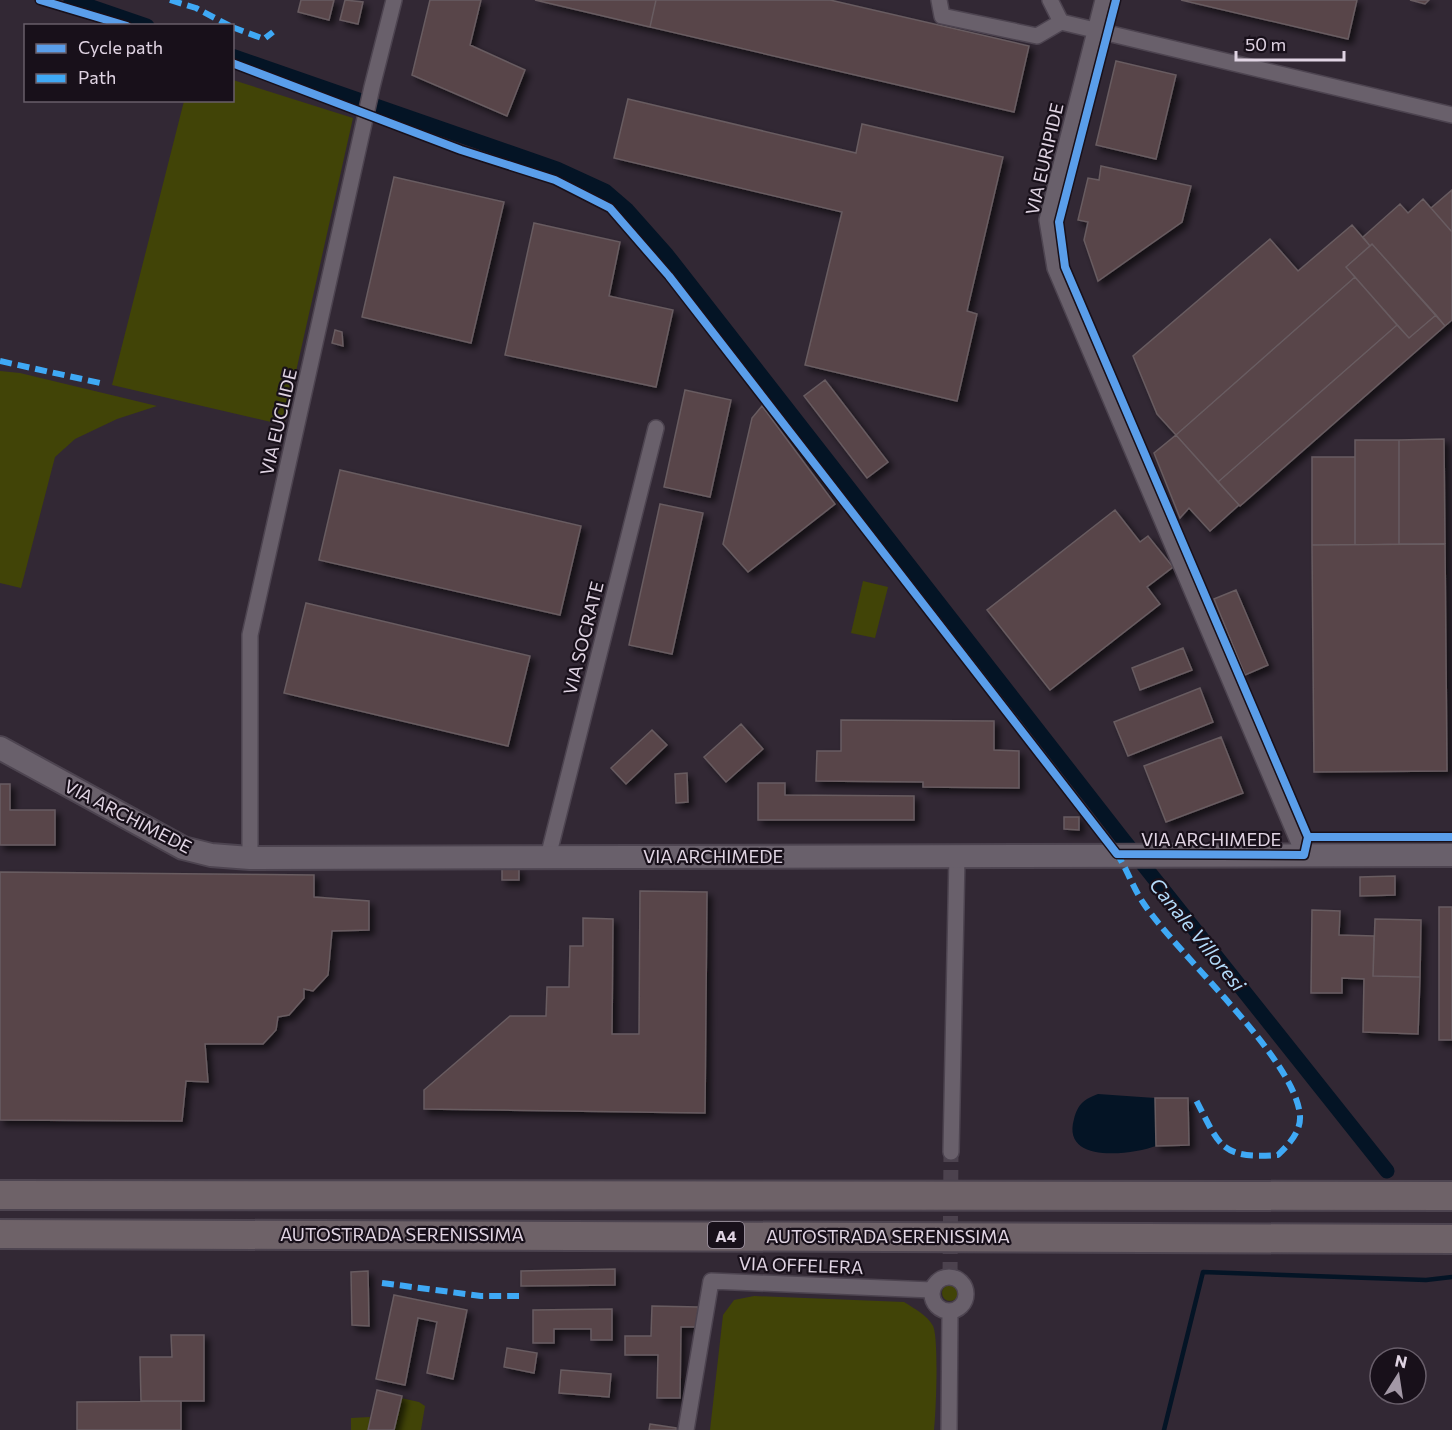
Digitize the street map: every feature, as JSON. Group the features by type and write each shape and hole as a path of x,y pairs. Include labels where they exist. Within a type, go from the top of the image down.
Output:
{"highway":[{"name":"A4","path":"0,1195 1452,1196"},
{"name":"AUTOSTRADA SERENISSIMA","path":"0,1234 1452,1239"}],"street":[{"name":"VIA EUCLIDE","path":"250,858 250,635 372,87 394,0"},
{"path":"939,0 942,16 1037,36 1061,22 1452,115"},
{"path":"1050,0 1061,22"},
{"name":"VIA EURIPIDE","path":"1103,0 1047,220 1056,268 1304,855"},
{"name":"VIA SOCRATE","path":"548,857 656,428"},
{"name":"VIA ARCHIMEDE","path":"0,748 183,848 211,855 250,858 1127,854 1452,855"},
{"path":"951,1152 957,855"},
{"name":"VIA OFFELERA","path":"686,1430 711,1281 932,1290 937,1282 945,1277 960,1281 966,1297 960,1307 950,1311"},
{"path":"932,1290 936,1305 950,1311 949,1430"}],"shaded area":[{"path":"234,80 353,118 284,425 112,385 184,102 234,102"},
{"path":"0,371 20,373 157,406 117,419 75,439 55,457 21,588 0,583"},
{"path":"863,581 888,587 875,638 851,633"},
{"path":"947,1285 953,1285 958,1293 956,1299 947,1301 942,1296 942,1290"},
{"path":"754,1296 904,1302 920,1312 933,1326 935,1333 934,1430 710,1430 723,1315 734,1300"},
{"path":"401,1398 419,1402 425,1406 421,1430 394,1430"},
{"path":"370,1417 368,1430 351,1430 351,1418"}],"water":[{"path":"1098,1094 1155,1098 1156,1146 1131,1152 1101,1153 1088,1150 1078,1143 1073,1133 1076,1114 1082,1103"}],"building":[{"path":"301,0 334,0 329,20 298,12"},
{"path":"345,0 363,2 358,24 340,20"},
{"path":"430,0 481,0 470,45 525,70 507,116 412,75"},
{"path":"535,0 656,0 650,27"},
{"path":"656,0 830,0 1029,46 1014,112 650,27"},
{"path":"1181,0 1357,0 1348,39"},
{"path":"1410,0 1429,0 1425,4"},
{"path":"1116,61 1176,75 1156,159 1096,145"},
{"path":"628,99 856,153 862,124 1003,157 967,311 977,314 957,401 805,365 842,212 614,158"},
{"path":"1101,166 1191,186 1182,222 1098,281 1084,240 1088,222 1078,220 1088,178 1099,180"},
{"path":"394,177 504,202 471,343 362,317"},
{"path":"1452,190 1452,232 1431,208"},
{"path":"1423,199 1452,232 1452,320 1445,326 1372,244 1370,246 1363,237 1400,204 1408,213"},
{"path":"534,223 620,242 609,296 673,310 656,387 505,355"},
{"path":"1352,225 1370,246 1346,267 1355,277 1176,435 1157,414 1133,356 1270,239 1298,271"},
{"path":"1372,244 1436,315 1409,338 1346,267"},
{"path":"1355,277 1397,325 1218,482 1176,435"},
{"path":"1436,315 1445,326 1240,506 1218,482 1397,325 1409,338"},
{"path":"335,330 342,332 343,346 332,343"},
{"path":"825,380 888,462 867,478 804,396"},
{"path":"685,390 731,400 710,497 664,487"},
{"path":"762,406 835,504 748,572 723,544 752,418"},
{"path":"1176,435 1239,505 1210,531 1189,508 1180,518 1154,453"},
{"path":"1444,439 1445,544 1399,544 1399,440"},
{"path":"1355,440 1399,440 1399,544 1355,545"},
{"path":"1312,457 1355,457 1355,545 1312,545"},
{"path":"340,470 581,526 560,615 319,560"},
{"path":"660,504 703,513 672,654 629,645"},
{"path":"1115,510 1140,542 1148,536 1173,567 1147,587 1160,604 1050,690 987,610"},
{"path":"1445,544 1447,771 1314,772 1312,545"},
{"path":"1236,590 1268,665 1245,675 1214,599"},
{"path":"306,603 530,656 508,746 284,693"},
{"path":"1183,648 1192,670 1140,690 1132,668"},
{"path":"1200,688 1213,722 1128,756 1114,722"},
{"path":"841,720 994,721 994,750 1019,751 1019,788 923,787 923,782 816,781 817,751 841,751"},
{"path":"741,724 763,749 726,782 704,757"},
{"path":"652,730 667,745 626,784 611,768"},
{"path":"1221,737 1243,793 1166,822 1144,766"},
{"path":"687,773 688,802 676,803 675,774"},
{"path":"758,783 785,783 785,795 914,796 914,820 758,820"},
{"path":"0,784 10,784 10,810 55,810 55,845 0,845"},
{"path":"1064,817 1079,817 1079,830 1064,829"},
{"path":"502,868 519,868 519,880 502,880"},
{"path":"0,872 314,875 314,897 369,901 369,930 332,931 328,975 313,991 304,989 304,998 289,1015 278,1017 276,1030 263,1044 205,1044 208,1082 186,1081 182,1121 0,1120"},
{"path":"1395,876 1395,895 1360,896 1360,877"},
{"path":"640,891 707,892 705,1113 424,1109 424,1090 510,1016 546,1016 547,987 569,987 570,946 583,946 583,918 613,919 612,1034 639,1034"},
{"path":"1439,907 1452,907 1452,1040 1439,1040"},
{"path":"1312,910 1340,911 1339,935 1374,936 1373,976 1420,977 1418,1034 1363,1032 1364,979 1342,978 1342,993 1311,993"},
{"path":"1375,919 1421,920 1420,977 1373,976"},
{"path":"1155,1098 1188,1098 1189,1145 1156,1146"},
{"path":"615,1269 615,1285 521,1286 521,1271"},
{"path":"368,1271 369,1326 352,1325 351,1272"},
{"path":"394,1295 467,1310 453,1379 427,1373 437,1322 418,1318 405,1385 376,1379"},
{"path":"652,1306 698,1307 698,1327 681,1327 680,1398 657,1398 658,1355 625,1355 625,1336 651,1336"},
{"path":"612,1309 612,1340 591,1340 591,1329 554,1329 554,1343 533,1343 533,1310"},
{"path":"171,1335 204,1335 204,1401 141,1401 140,1357 172,1357"},
{"path":"507,1348 537,1353 534,1373 504,1367"},
{"path":"561,1370 611,1374 609,1397 559,1393"},
{"path":"377,1390 402,1396 394,1430 368,1430"},
{"path":"181,1401 181,1430 77,1430 77,1402"},
{"path":"650,1424 676,1428 676,1430 649,1430"}],"waterway":[{"name":"Canale Villoresi","path":"71,0 141,24"},
{"name":"Canale Villoresi","path":"234,57 557,169 605,191 627,210 667,255 1122,838 1387,1171"},
{"path":"1164,1430 1203,1272 1426,1280 1452,1277"}],"tunnel":[{"path":"950,1277 951,1152"}],"marked path":[{"path":"170,0 196,8 226,24"},
{"path":"234,28 264,39 273,32"},
{"path":"0,361 100,383"},
{"path":"1116,852 1144,904 1234,1008 1279,1066 1294,1093 1300,1122 1293,1138 1278,1155 1244,1155 1224,1146 1217,1139 1196,1100"},
{"path":"382,1283 481,1296 519,1296"}],"cycle path":[{"path":"40,0 120,24"},
{"path":"234,64 461,150 555,180 610,208 669,276 1117,854 1304,855 1308,837 1065,267 1059,222 1116,0"},
{"path":"1308,837 1452,837"}]}
